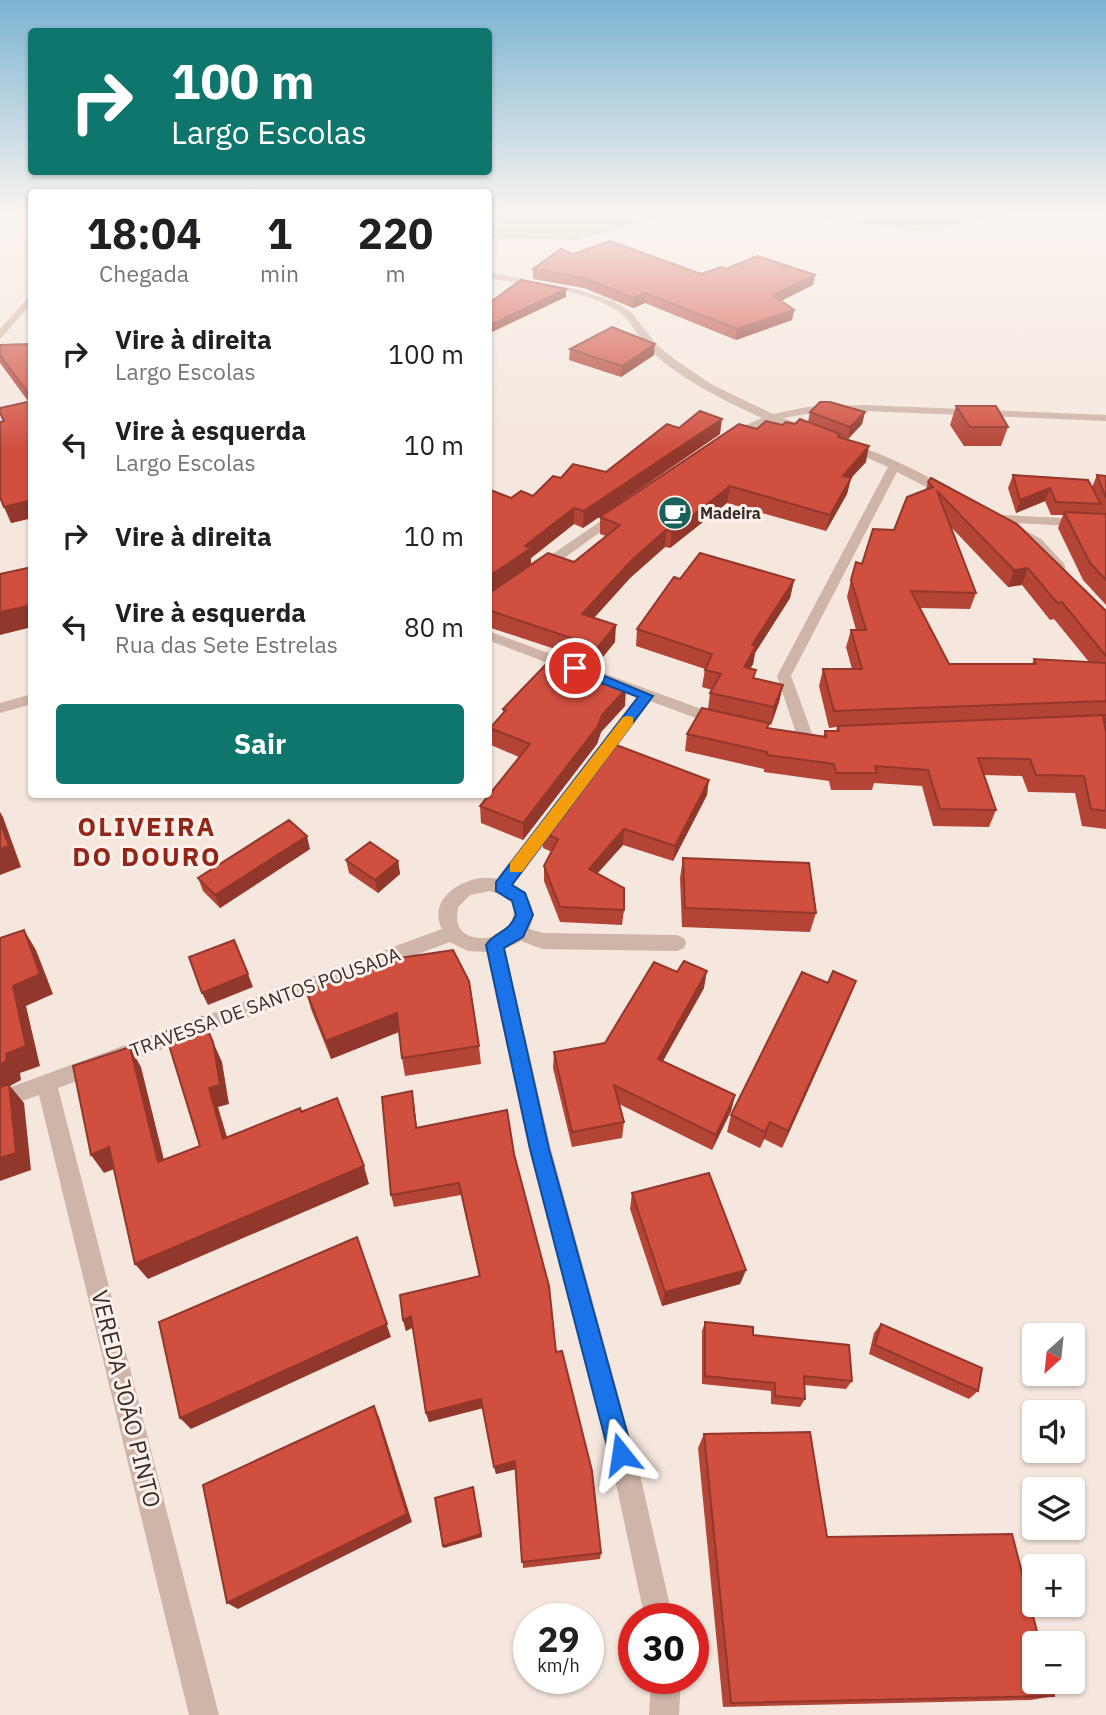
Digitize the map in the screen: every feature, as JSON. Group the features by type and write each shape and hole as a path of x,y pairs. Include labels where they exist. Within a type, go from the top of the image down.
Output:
{"street":[{"path":"564,291 588,296 622,309 652,346 744,408 894,466 964,501"},
{"path":"0,336 28,301"},
{"path":"717,444 748,425 769,417 818,408 1106,418"},
{"path":"784,737 811,736 784,676 894,466"},
{"path":"523,581 633,503"},
{"path":"1071,579 1036,542 993,516 1106,524"},
{"path":"492,637 738,728"},
{"path":"502,886 646,696"},
{"path":"0,708 28,700"},
{"path":"477,885 502,886 519,898 523,906 525,915 517,932 495,945 471,944 453,933 446,914 455,896 477,885"},
{"path":"517,932 542,941 677,943"},
{"name":"TRAVESSA DE SANTOS POUSADA","path":"0,1100 453,933"},
{"path":"495,945 540,1149 628,1479 655,1603"},
{"name":"VEREDA JOÃO PINTO","path":"46,1083 204,1715"},
{"path":"664,1715 665,1694"}],"building":[{"path":"506,291 562,291 492,324 492,301"},
{"path":"617,291 781,291 773,295 794,310 737,329 645,293 634,298"},
{"path":"612,327 655,344 622,366 570,349"},
{"path":"28,344 28,394 0,355 0,345"},
{"path":"28,402 28,501 4,507 0,497 0,422 4,421 0,408"},
{"path":"820,402 830,402 865,412 850,427 810,412"},
{"path":"956,406 996,406 1008,427 970,427"},
{"path":"700,411 722,419 584,511 574,508 525,546 531,548 492,574 492,491 511,498 521,491 533,496 553,476 561,478 573,464 606,472 667,424 679,428"},
{"path":"800,419 840,434 838,437 869,446 843,476 851,478 830,515 730,486 672,532 666,530 631,561 582,614 616,625 594,652 567,642 571,638 492,611 492,591 548,553 574,562 620,525 600,517 739,424 757,429 766,421 782,425 786,422 795,424"},
{"path":"1013,475 1088,480 1101,504 1056,502 1050,488 1020,500"},
{"path":"1097,475 1106,476 1106,498"},
{"path":"931,478 1017,524 1106,611 1106,656 1062,602 1057,603 1028,568 1014,570 937,491 976,593 911,591 949,664 1036,664 1034,659 1106,663 1106,701 834,711 823,669 862,669 851,630 866,630 851,580 856,562 862,564 873,529 894,530 907,497 933,487 928,482"},
{"path":"1064,512 1106,514 1106,580 1090,563"},
{"path":"700,553 794,580 752,645 756,646 744,667 756,670 753,678 783,685 774,707 710,693 721,674 705,670 712,654 637,629 674,577 680,579"},
{"path":"28,568 28,606 0,612 0,574"},
{"path":"557,653 584,663 578,671 626,689 602,715 598,726 523,823 480,806 486,798 492,798 492,791 530,744 492,729 506,710 503,709"},
{"path":"702,708 769,723 767,728 826,737 825,731 839,731 838,726 1106,715 1106,722 1103,717 1106,732 1106,811 1091,809 1084,776 1036,775 1030,759 978,758 996,810 940,809 928,770 875,766 877,773 836,773 834,764 767,755 767,752 687,734"},
{"path":"611,743 709,780 675,846 624,829 589,869 624,888 624,910 560,907 544,866 558,839 543,833"},
{"path":"289,820 307,836 215,895 198,878"},
{"path":"0,822 9,846 0,849"},
{"path":"370,842 398,861 375,880 346,860"},
{"path":"683,858 809,863 816,913 685,908"},
{"path":"24,930 40,974 13,986 26,1046 6,1054 7,1061 0,1064 0,938"},
{"path":"234,940 248,974 202,993 189,957"},
{"path":"453,950 469,981 479,1046 402,1058 397,1013 326,1041 306,991 386,960"},
{"path":"684,961 707,971 658,1059 735,1095 716,1135 614,1085 624,1122 572,1132 554,1052 605,1043 654,962 677,972"},
{"path":"833,971 856,981 788,1131 770,1122 765,1132 731,1115 802,972 828,983"},
{"path":"202,1017 213,1042 220,1085 209,1088 223,1139 300,1108 301,1112 337,1098 364,1166 135,1264 109,1147 91,1155 73,1066 130,1047 158,1162 200,1146 165,1032"},
{"path":"9,1084 16,1153 0,1158 0,1087"},
{"path":"412,1091 416,1128 507,1110 514,1154 549,1286 556,1352 562,1351 592,1471 601,1553 522,1562 515,1461 494,1467 481,1399 426,1413 411,1316 403,1320 400,1295 480,1276 459,1183 391,1195 382,1097"},
{"path":"709,1173 746,1270 665,1292 632,1193"},
{"path":"357,1237 387,1324 180,1418 159,1322"},
{"path":"705,1322 753,1327 753,1335 849,1345 852,1381 804,1376 805,1399 775,1396 775,1383 705,1376"},
{"path":"881,1324 982,1368 978,1391 875,1345"},
{"path":"374,1406 407,1514 227,1603 203,1485"},
{"path":"810,1432 827,1537 1012,1534 1022,1573 1022,1617 1033,1617 1037,1631 1022,1631 1022,1694 1054,1696 731,1703 704,1434"},
{"path":"473,1487 481,1534 443,1546 435,1498"}],"slow traffic":[{"path":"516,868 628,720"}],"place":[{"name":"Madeira","path":"675,513"}],"district":[{"name":"OLIVEIRA DO DOURO","path":"147,842"}],"route":[{"path":"575,668 646,696 502,886 519,898 525,915 523,924 511,938 495,945 540,1149 621,1454"}]}
